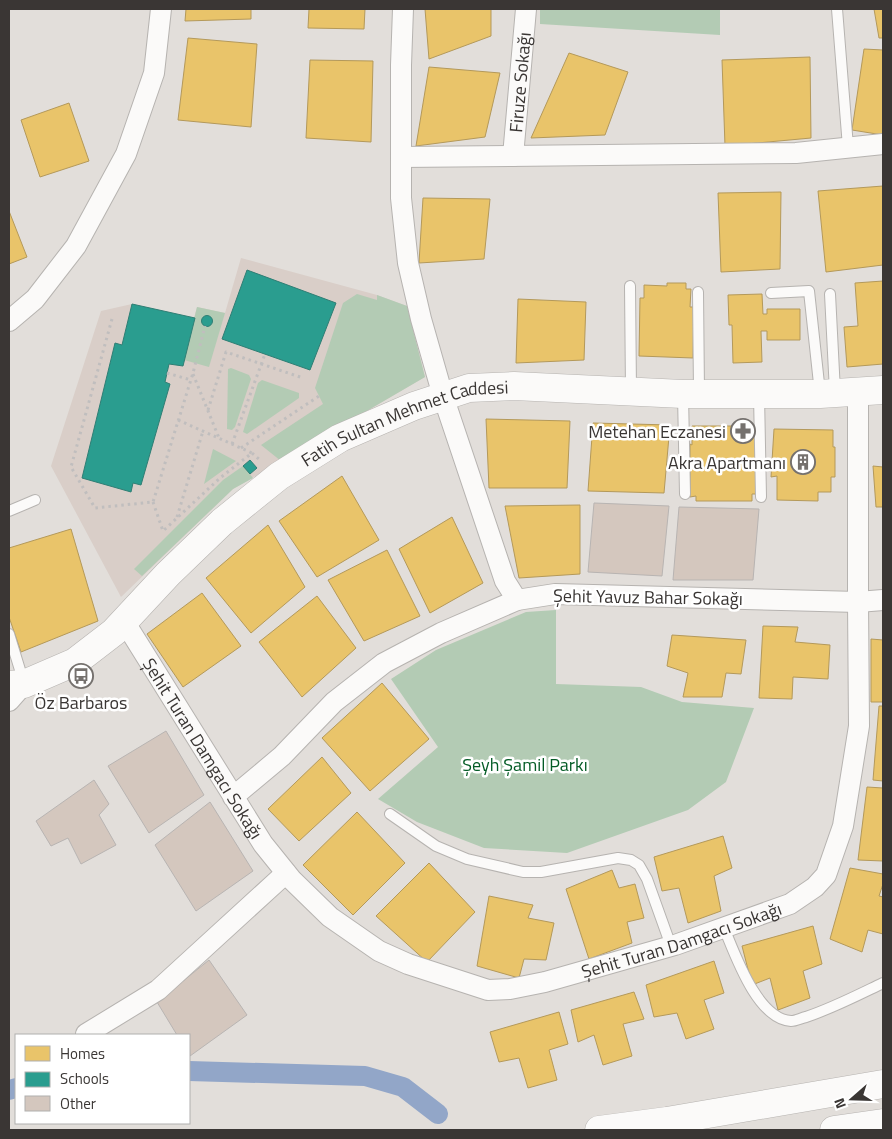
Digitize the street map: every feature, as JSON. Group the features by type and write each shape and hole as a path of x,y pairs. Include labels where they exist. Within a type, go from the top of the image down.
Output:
{"main road":[{"name":"Fatih Sultan Mehmet Caddesi","path":"14,690 74,662 114,632 168,574 222,522 279,476 340,438 414,406 468,388 514,386 691,394 849,392"},
{"path":"599,1130 667,1121 883,1084"},
{"path":"834,1130 883,1123"}],"street":[{"path":"9,321 35,299 76,246 126,154 154,73 161,9"},
{"path":"403,9 401,198 408,263 421,319 443,396 505,581 517,600"},
{"name":"Firuze Sokağı","path":"513,156 526,9"},
{"path":"401,157 796,153 883,144"},
{"path":"849,392 858,602"},
{"name":"Şehit Yavuz Bahar Sokağı","path":"233,797 282,756 334,702 384,663 441,633 517,600 555,594 858,602 883,600"},
{"name":"Şehit Turan Damgacı Sokağı","path":"124,621 263,844 286,873 330,917 379,951 408,964 488,990 545,982 671,946 790,904 815,887 826,875 843,826 859,726 858,602"},
{"path":"86,1034 158,990 286,873"}],"lane":[{"path":"837,9 848,148"},
{"path":"630,286 631,392"},
{"path":"771,293 809,290 849,392"},
{"path":"685,494 698,292"},
{"path":"830,294 849,392"},
{"path":"759,394 761,497"},
{"path":"9,511 34,500"},
{"path":"9,634 14,690"},
{"path":"390,814 436,846 467,859 523,872 541,872 618,858 631,860 639,865 647,879 671,946"},
{"path":"724,928 740,965 765,1007 779,1018 792,1021 825,1011 883,983"}],"path":[{"path":"112,319 71,467 95,508 153,502"},
{"path":"178,420 252,453 220,478 163,531 153,502 178,420 193,374 205,326"},
{"path":"208,410 226,352 303,378"},
{"path":"232,444 265,354"},
{"path":"167,373 191,380"},
{"path":"193,374 219,438"},
{"path":"240,448 319,396"},
{"path":"177,518 203,431"}],"shaded area":[{"path":"241,258 377,295 407,306 425,377 233,489 121,597 51,466 101,311 132,304 194,318 197,307 225,313"}],"green space":[{"path":"540,9 720,9 720,35 540,24"},
{"path":"357,294 377,300 377,295 407,306 425,377 281,461 261,445 323,404 315,388 343,303"},
{"path":"197,307 225,313 209,367 184,360"},
{"path":"231,368 249,375 251,379 235,427 232,430 227,429 228,369"},
{"path":"262,380 299,393 299,398 247,434 243,432 258,383"},
{"path":"213,449 236,461 204,484"},
{"path":"243,466 253,478 233,489 142,576 134,569 223,480"},
{"name":"Şeyh Şamil Parkı","path":"556,610 556,684 641,687 682,702 754,708 726,782 688,810 567,853 484,848 417,822 378,799 438,747 391,679 436,650 526,612"}],"building: Homes":[{"path":"186,9 251,9 251,19 185,21"},
{"path":"309,9 365,9 364,29 308,28"},
{"path":"425,9 491,9 491,36 429,59"},
{"path":"874,9 883,9 883,38 879,38"},
{"path":"188,38 257,44 251,127 178,120"},
{"path":"864,49 883,50 883,135 852,130"},
{"path":"569,53 628,72 605,135 531,138"},
{"path":"810,57 811,138 725,146 722,60"},
{"path":"310,60 373,61 371,142 306,138"},
{"path":"429,67 500,73 485,137 416,146"},
{"path":"69,103 89,161 40,177 21,120"},
{"path":"883,186 883,265 826,272 818,191"},
{"path":"781,192 780,269 721,272 718,193"},
{"path":"423,198 490,199 484,259 419,263"},
{"path":"9,211 27,257 9,264"},
{"path":"883,281 883,364 847,367 844,327 858,326 855,283"},
{"path":"667,283 686,283 686,289 691,289 690,307 694,307 693,358 639,356 640,298 644,298 644,285 667,286"},
{"path":"762,294 763,314 767,314 767,309 800,309 800,340 767,340 767,331 761,331 762,362 733,363 732,325 729,325 728,295"},
{"path":"518,299 586,302 584,360 516,363"},
{"path":"486,419 570,421 567,488 489,488"},
{"path":"593,423 670,425 664,493 588,491"},
{"path":"692,426 756,426 756,494 752,494 752,501 696,501 696,496 690,497"},
{"name":"Akra Apartmanı","path":"774,429 833,430 835,477 831,477 831,492 818,492 818,501 777,500 777,476 771,477"},
{"path":"873,466 883,467 883,507 876,507"},
{"path":"342,476 379,540 317,577 279,521"},
{"path":"580,505 580,574 519,578 505,506"},
{"path":"452,517 483,583 430,613 399,549"},
{"path":"268,525 305,587 251,633 206,578"},
{"path":"71,529 98,621 21,652 9,617 9,548"},
{"path":"387,550 420,616 364,641 328,580"},
{"path":"202,593 241,646 183,687 147,634"},
{"path":"317,596 356,648 302,697 259,642"},
{"path":"763,626 798,627 795,642 830,645 828,679 793,677 792,699 759,698"},
{"path":"672,635 746,640 741,674 726,673 722,697 683,697 688,673 667,666"},
{"path":"871,639 883,640 883,702 871,702"},
{"path":"382,683 429,739 370,791 322,738"},
{"path":"879,706 883,706 883,781 873,780"},
{"path":"322,757 351,793 299,841 268,809"},
{"path":"867,787 883,788 883,861 858,860"},
{"path":"357,812 405,863 353,915 303,865"},
{"path":"723,836 732,868 714,876 721,911 688,923 679,888 662,891 654,857"},
{"path":"429,863 475,912 427,962 376,916"},
{"path":"850,868 883,874 883,884 879,896 883,897 883,934 868,930 862,952 830,939"},
{"path":"612,870 619,888 635,884 644,918 627,922 632,943 589,959 566,889"},
{"path":"489,896 533,905 528,918 554,923 546,960 524,959 519,978 477,966"},
{"path":"813,926 822,964 803,971 810,998 778,1010 770,978 752,985 742,946"},
{"path":"714,961 724,993 704,1000 714,1029 686,1039 677,1013 654,1017 646,985"},
{"path":"634,992 644,1019 623,1024 632,1056 603,1065 594,1035 578,1042 571,1010"},
{"path":"559,1012 568,1044 549,1050 557,1080 528,1088 519,1058 499,1062 490,1032"}],"building: Schools":[{"path":"247,270 336,303 310,370 222,339"},
{"path":"132,304 195,318 183,366 169,364 165,382 170,384 141,485 133,483 131,492 82,478 115,343 122,345"},
{"path":"205,316 209,316 212,321 211,325 205,326 202,323 202,319"},
{"path":"250,460 257,468 250,474 243,466"}],"building: Other":[{"path":"594,503 669,506 662,576 588,572"},
{"path":"679,507 759,509 753,580 673,580"},
{"path":"166,731 204,795 149,833 108,766"},
{"path":"94,780 109,804 99,815 116,845 81,864 68,838 51,846 36,821"},
{"path":"210,802 253,871 196,911 155,845"},
{"path":"209,960 247,1015 190,1056 190,1034 176,1034 157,1002"}],"waterway":[{"path":"190,1071 365,1076 403,1087 438,1114"},
{"path":"9,1090 15,1088"}],"place":[{"name":"Metehan Eczanesi","path":"743,431"},
{"name":"Akra Apartmanı","path":"803,462"},
{"name":"Öz Barbaros","path":"81,676"}]}
